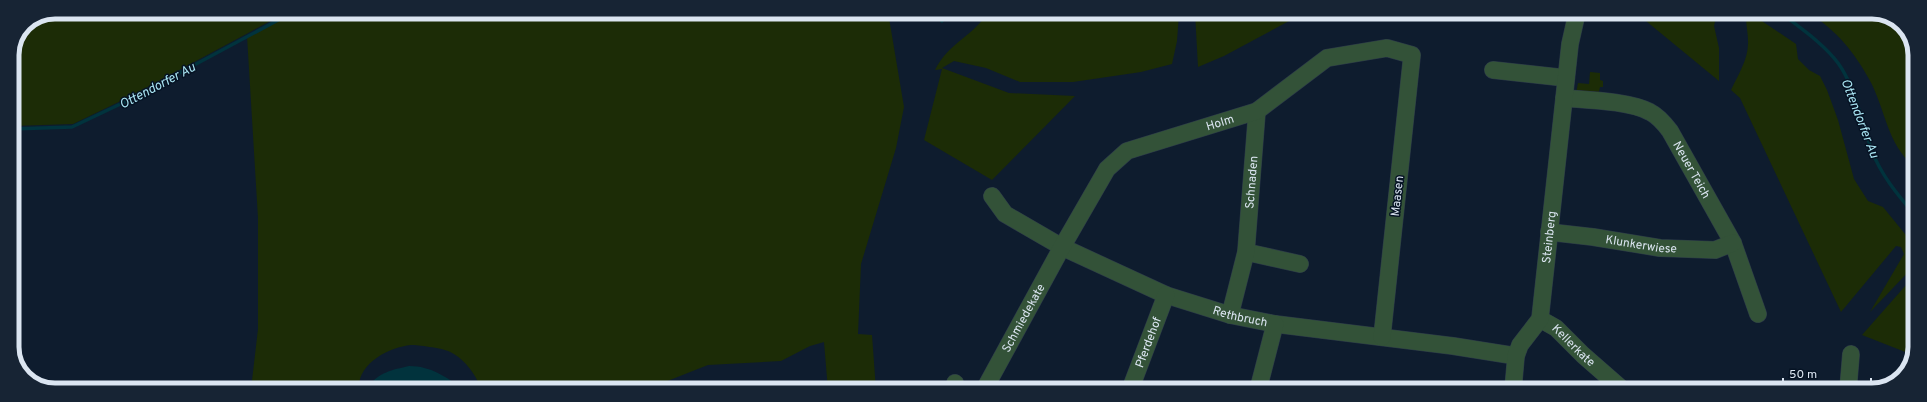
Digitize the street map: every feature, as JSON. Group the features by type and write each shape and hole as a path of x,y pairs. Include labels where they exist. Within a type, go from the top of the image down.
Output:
{"street":[{"name":"Steinberg","path":"1540,318 1566,78 1575,19"},
{"name":"Holm","path":"1062,247 1106,169 1127,151 1258,111 1327,58 1387,48 1412,55"},
{"name":"Maasen","path":"1382,337 1412,55"},
{"path":"1493,70 1566,78"},
{"name":"Neuer Teich","path":"1564,98 1633,106 1650,111 1662,120 1670,130 1733,243 1758,314"},
{"name":"Schnaden","path":"1230,315 1246,252 1258,111"},
{"name":"Rethbruch","path":"992,196 1005,214 1062,247 1166,295 1230,315 1275,324 1516,356"},
{"name":"Klunkerwiese","path":"1549,232 1593,237 1660,248 1715,250 1733,243"},
{"name":"Schmiedekate","path":"988,383 1062,247"},
{"path":"1246,252 1300,264"},
{"name":"Pferdehof","path":"1133,383 1166,295"},
{"path":"1514,383 1516,356 1522,340 1540,318"},
{"name":"Kellerkate","path":"1540,318 1556,328 1583,355 1615,383"},
{"path":"1260,383 1275,324"},
{"path":"1849,383 1851,354"}],"shaded area":[{"path":"55,19 274,19 129,97 73,124 19,126 20,48 25,35 35,25"},
{"path":"280,19 889,19 904,107 896,148 861,264 858,334 872,335 875,383 827,383 824,342 810,346 781,361 708,365 662,383 479,383 464,362 454,354 440,349 411,345 393,349 376,358 363,372 360,383 252,383 258,329 258,218 247,36"},
{"path":"1179,19 1177,41 1172,64 1141,72 1073,82 1020,82 986,68 954,61 942,68 1009,93 1075,96 992,180 924,140 942,69 935,70 947,52 982,20"},
{"path":"1195,19 1293,19 1224,56 1198,67"},
{"path":"1646,19 1716,19 1714,26 1719,48 1719,81 1646,21"},
{"path":"1759,19 1796,44 1798,59 1809,70 1820,76 1838,120 1854,179 1868,201 1883,207 1908,238 1908,272 1870,312 1904,254 1901,247 1896,246 1841,312 1740,98 1731,90 1747,54 1748,41 1746,20"},
{"path":"1818,19 1872,19 1890,24 1899,31 1903,37 1908,53 1908,160 1892,137 1874,90 1857,59 1844,42"},
{"path":"1590,72 1600,73 1600,80 1603,81 1603,87 1600,87 1598,96 1576,93 1578,83 1589,84"},
{"path":"1908,283 1907,353 1862,335"},
{"path":"409,366 417,366 438,373 454,383 371,383 381,375 391,370"}],"waterway":[{"name":"Ottendorfer Au","path":"19,129 72,127 131,99 280,19"},
{"name":"Ottendorfer Au","path":"1789,19 1818,42 1832,56 1844,72 1854,94 1868,140 1876,160 1890,184 1908,207"}]}
